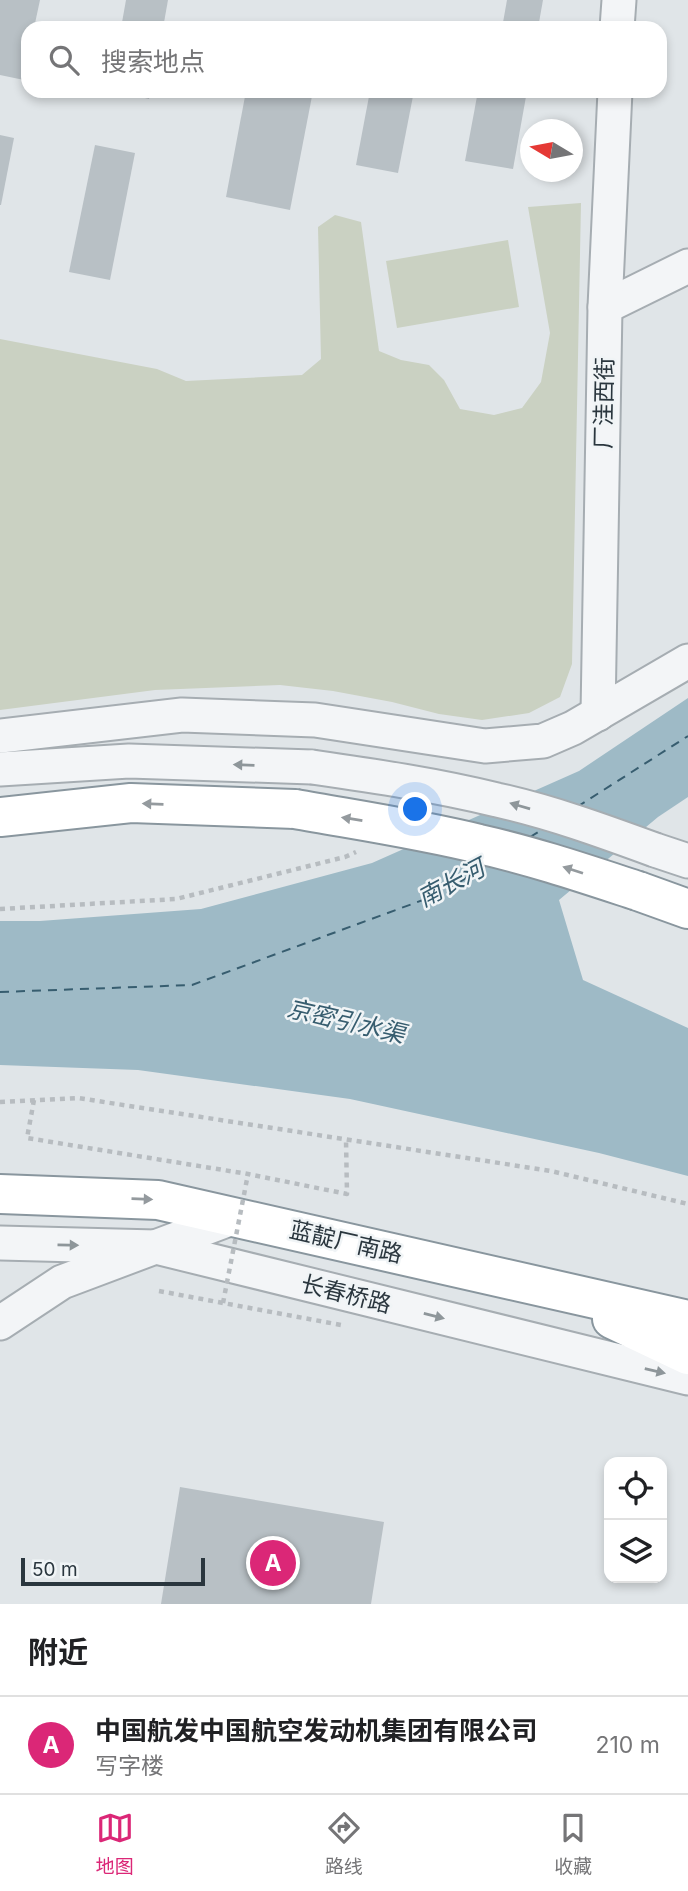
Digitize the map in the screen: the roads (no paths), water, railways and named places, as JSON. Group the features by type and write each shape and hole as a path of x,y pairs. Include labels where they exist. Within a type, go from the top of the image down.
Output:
{"highway":[{"path":"0,817 131,803 295,809 397,826 481,844 559,865 688,909"},
{"name":"蓝靛厂南路","path":"0,1194 158,1200 688,1320"},
{"path":"547,1287 688,1355"}],"street":[{"path":"618,21 619,0"},
{"name":"厂洼西街","path":"598,714 605,307 615,98"},
{"path":"605,307 688,266"},
{"path":"0,736 182,715 315,720 485,746 543,741 598,714 688,660"},
{"path":"0,769 129,761 312,767 413,782 499,800 582,824 688,862"},
{"path":"0,1323 62,1282 235,1217"},
{"name":"长春桥路","path":"0,1243 156,1247 688,1378"}],"water":[{"path":"688,698 688,797 658,817 559,900 583,980 688,1028 688,1176 599,1153 350,1099 138,1070 0,1065 0,921 40,921 201,909 372,863 579,771"}],"place":[{"name":"中国航发中国航空发动机集团有限公司","path":"273,1563"}],"water label":[{"name":"南长河","path":"451,883"},
{"name":"京密引水渠","path":"346,1021"}]}
